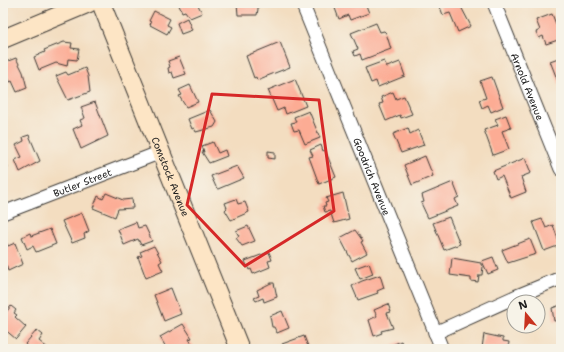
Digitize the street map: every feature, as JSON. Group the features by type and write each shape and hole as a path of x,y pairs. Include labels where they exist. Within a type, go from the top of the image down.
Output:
{"street":[{"path":"3,39 89,3"},
{"name":"Comstock Avenue","path":"101,3 240,349"},
{"name":"Goodrich Avenue","path":"302,3 442,349"},
{"name":"Arnold Avenue","path":"494,3 561,169"},
{"name":"Butler Street","path":"3,213 161,152"},
{"path":"436,333 517,296 561,278"}],"highlighted area":[{"path":"212,94 319,100 334,211 245,266 187,205"}],"building":[{"path":"178,3 197,3 202,13 190,18 185,11 182,12"},
{"path":"237,3 259,3 257,15 238,15"},
{"path":"333,3 365,3 369,13 350,20 348,15 339,19"},
{"path":"446,3 459,3 471,26 458,32 450,13 443,15 440,7"},
{"path":"154,11 170,19 167,25 171,27 167,34 150,25 151,22 149,21"},
{"path":"552,14 558,29 561,28 561,39 546,44 543,36 539,38 536,32 540,30 536,20"},
{"path":"187,18 192,30 181,34 177,23"},
{"path":"376,23 380,32 384,31 386,33 391,49 362,60 360,54 355,56 353,51 358,49 351,33"},
{"path":"64,42 72,43 71,48 79,49 77,60 68,59 67,66 56,63 39,70 34,57 45,52 44,50"},
{"path":"280,42 290,67 257,80 256,77 254,78 246,56"},
{"path":"179,57 186,74 174,78 172,72 169,73 168,68 170,67 168,61"},
{"path":"561,57 561,83 559,84 550,61"},
{"path":"16,58 23,72 27,88 17,92 12,81 10,82 3,65 3,63"},
{"path":"384,61 387,67 400,62 405,76 378,87 376,81 371,83 365,68"},
{"path":"85,68 88,76 90,92 68,100 56,76 66,72 68,75"},
{"path":"492,77 503,107 491,112 488,105 482,108 479,100 486,98 480,81"},
{"path":"295,79 306,106 286,114 284,108 277,111 268,90"},
{"path":"190,85 198,102 186,107 179,96 182,95 179,90"},
{"path":"393,92 396,99 404,96 412,114 401,118 400,115 386,121 379,104 383,103 381,97"},
{"path":"95,102 108,136 81,149 73,129 82,125 80,120 85,118 81,107"},
{"path":"210,110 217,122 214,127 196,132 194,128 192,129 188,119"},
{"path":"309,111 320,138 305,144 299,130 294,131 291,123 296,122 294,117"},
{"path":"506,115 511,128 502,131 509,149 493,155 484,130 498,125 495,119"},
{"path":"408,128 410,134 418,130 424,145 401,153 393,134"},
{"path":"29,135 40,161 20,172 15,160 22,157 16,145 24,141 23,137"},
{"path":"213,142 218,153 225,150 227,156 209,163 202,152 204,152 202,146"},
{"path":"321,145 323,151 325,150 336,177 319,184 309,157 313,156 310,150"},
{"path":"268,151 275,152 275,159 268,158"},
{"path":"3,154 8,167 3,169"},
{"path":"425,156 433,176 412,185 404,165"},
{"path":"525,158 531,173 521,177 526,192 511,198 502,176 496,179 493,171"},
{"path":"237,166 244,178 218,189 211,176"},
{"path":"453,182 459,197 455,199 458,206 428,218 421,203 424,202 422,195"},
{"path":"106,193 123,200 132,199 133,208 118,209 115,217 93,208 98,196 103,199"},
{"path":"343,193 349,219 334,223 330,211 325,212 323,206 326,206 325,203 328,202 326,198"},
{"path":"236,199 238,204 245,202 249,212 231,220 225,210 227,208 225,203"},
{"path":"82,213 89,231 84,234 85,238 72,243 62,221"},
{"path":"449,217 460,244 444,250 433,223"},
{"path":"542,219 546,228 553,225 560,245 544,251 533,222"},
{"path":"136,222 138,228 145,226 152,241 141,245 138,239 124,245 118,229"},
{"path":"248,226 255,241 242,246 236,238 239,236 236,231"},
{"path":"50,229 56,244 36,252 33,246 27,249 22,237 30,233 31,236"},
{"path":"355,230 363,241 361,242 367,253 352,261 340,238"},
{"path":"530,239 536,254 508,263 502,250"},
{"path":"6,242 8,246 15,243 23,264 8,271 6,265 3,267 3,244"},
{"path":"154,246 162,261 159,263 163,271 146,278 138,257 142,256 140,252"},
{"path":"269,252 272,260 268,261 270,267 253,274 251,269 249,270 245,261"},
{"path":"493,257 498,270 488,274 482,261"},
{"path":"452,258 481,263 483,266 482,275 479,275 478,282 471,281 471,278 450,275"},
{"path":"369,263 373,274 360,279 355,268"},
{"path":"380,275 384,288 377,291 378,293 358,300 352,286"},
{"path":"274,283 277,297 264,302 263,298 256,301 254,298 259,296 257,290"},
{"path":"171,288 181,314 164,321 154,295"},
{"path":"388,304 391,312 387,313 393,328 381,331 382,333 374,336 369,320 377,316 374,310"},
{"path":"561,305 561,320 554,321 552,308"},
{"path":"11,306 16,310 14,313 17,315 15,317 26,327 16,339 3,328 3,316"},
{"path":"282,311 289,328 277,333 274,327 272,327 270,316"},
{"path":"183,324 192,338 189,339 195,349 167,349 160,337"},
{"path":"37,330 43,335 39,341 49,349 29,349 25,344"},
{"path":"484,334 503,338 503,341 509,342 508,349 482,348"},
{"path":"304,336 309,349 283,349 282,344"},
{"path":"401,341 404,349 391,349 390,346"}]}
